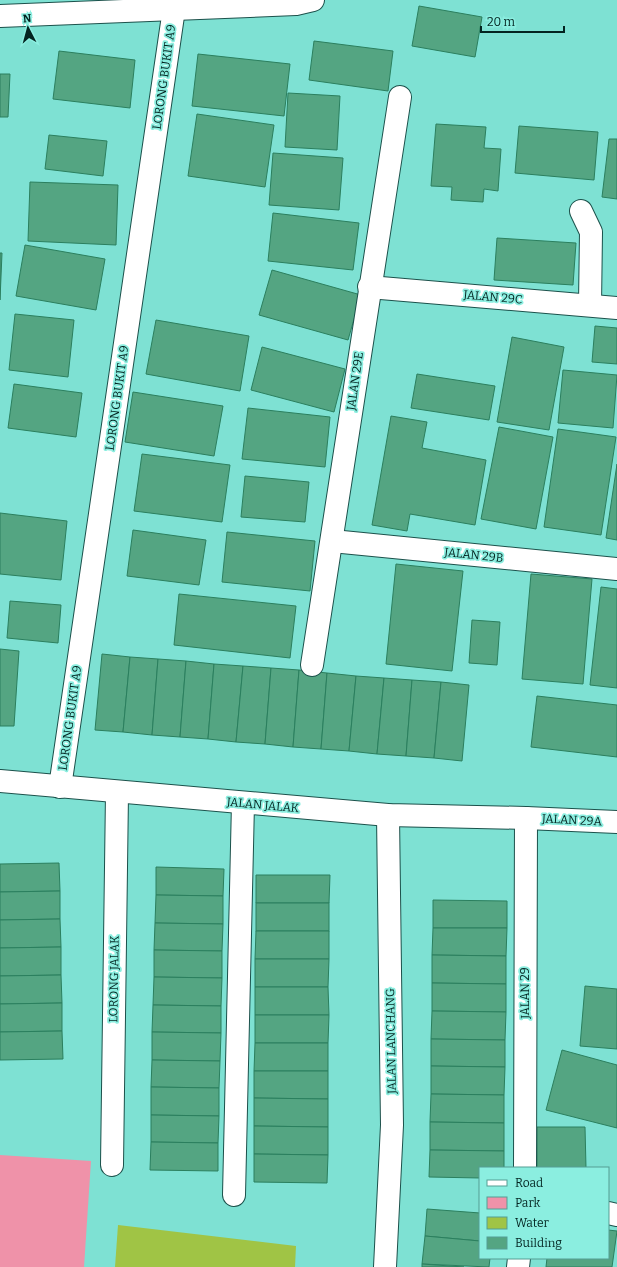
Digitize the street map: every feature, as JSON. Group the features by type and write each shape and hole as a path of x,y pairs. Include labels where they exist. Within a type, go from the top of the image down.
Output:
{"street":[{"path":"0,16 71,7 174,9 296,4 313,0"},
{"name":"LORONG BUKIT A9","path":"60,787 174,9"},
{"name":"JALAN 29E","path":"312,666 400,97"},
{"path":"581,210 591,232 590,305"},
{"name":"JALAN 29C","path":"370,286 617,308"},
{"name":"JALAN 29B","path":"332,541 617,569"},
{"name":"JALAN JALAK","path":"0,781 117,793 388,815 526,818"},
{"name":"LORONG JALAK","path":"112,1165 117,793"},
{"path":"234,1195 242,803"},
{"name":"JALAN LANCHANG","path":"385,1267 392,1125 388,815"},
{"name":"JALAN 29A","path":"526,818 617,822"},
{"name":"JALAN 29","path":"525,1167 526,818"}],"green space":[{"path":"0,1155 91,1161 84,1267 0,1267"}],"water":[{"path":"118,1225 296,1246 295,1267 115,1267"}],"building":[{"path":"419,6 482,17 475,57 412,46"},
{"path":"314,41 393,51 388,91 309,80"},
{"path":"59,51 135,60 130,108 53,99"},
{"path":"198,54 290,64 284,116 192,106"},
{"path":"0,74 10,74 8,117 0,117"},
{"path":"288,93 340,96 337,150 285,147"},
{"path":"197,114 274,125 265,187 188,176"},
{"path":"436,124 486,127 484,148 501,149 498,191 484,189 483,202 451,200 452,187 431,186"},
{"path":"519,126 598,132 594,180 515,173"},
{"path":"49,135 107,141 103,176 45,169"},
{"path":"609,139 617,139 617,199 602,197"},
{"path":"273,153 343,158 339,210 269,205"},
{"path":"30,182 118,185 116,245 28,241"},
{"path":"273,213 359,223 353,270 268,261"},
{"path":"497,238 576,243 573,285 494,280"},
{"path":"25,245 105,259 96,310 16,296"},
{"path":"0,253 2,253 0,300"},
{"path":"272,270 361,295 348,340 259,315"},
{"path":"15,314 74,320 68,377 9,370"},
{"path":"156,320 249,336 240,391 146,374"},
{"path":"595,326 617,328 617,364 592,362"},
{"path":"512,337 564,347 549,430 497,422"},
{"path":"262,347 345,369 334,412 251,390"},
{"path":"563,370 617,375 613,428 558,423"},
{"path":"417,374 495,386 489,420 411,408"},
{"path":"14,384 82,393 76,437 8,428"},
{"path":"133,392 223,406 214,456 125,442"},
{"path":"248,408 330,417 325,467 242,459"},
{"path":"391,416 427,422 422,448 486,460 475,525 410,514 407,531 372,525"},
{"path":"499,427 553,437 536,529 481,519"},
{"path":"558,429 616,437 601,535 544,527"},
{"path":"142,454 230,465 222,522 134,511"},
{"path":"617,464 617,540 606,538"},
{"path":"245,476 309,482 305,522 241,517"},
{"path":"0,513 67,521 61,580 0,574"},
{"path":"133,530 206,540 199,585 127,576"},
{"path":"227,532 315,541 310,591 222,582"},
{"path":"396,564 463,571 452,671 386,664"},
{"path":"531,574 592,579 583,684 522,679"},
{"path":"601,587 617,589 617,688 590,685"},
{"path":"179,594 296,606 290,658 174,645"},
{"path":"10,601 61,605 58,643 7,638"},
{"path":"472,620 500,622 497,665 469,663"},
{"path":"0,649 19,651 14,726 0,726"},
{"path":"102,654 130,657 123,732 95,730"},
{"path":"130,657 158,659 152,735 123,732"},
{"path":"158,659 186,661 180,737 152,735"},
{"path":"186,661 214,664 208,739 180,737"},
{"path":"214,664 243,666 236,742 208,739"},
{"path":"243,666 271,668 265,744 236,742"},
{"path":"271,668 299,670 293,747 265,744"},
{"path":"299,670 327,673 321,749 293,747"},
{"path":"327,673 356,676 349,751 321,749"},
{"path":"356,676 384,678 377,754 349,751"},
{"path":"384,678 412,680 406,756 377,754"},
{"path":"412,680 441,682 434,758 406,756"},
{"path":"441,682 469,685 462,761 434,758"},
{"path":"537,696 617,705 617,757 531,747"},
{"path":"59,863 60,891 0,892 0,864"},
{"path":"156,867 224,869 223,896 156,895"},
{"path":"256,875 330,875 329,903 256,903"},
{"path":"60,891 60,919 0,920 0,892"},
{"path":"156,895 223,896 223,924 155,923"},
{"path":"433,900 507,901 507,928 433,928"},
{"path":"256,903 329,903 329,931 256,931"},
{"path":"60,919 61,947 0,948 0,920"},
{"path":"155,923 223,924 222,951 154,950"},
{"path":"433,928 507,928 506,956 432,955"},
{"path":"256,931 329,931 329,959 255,959"},
{"path":"61,947 61,975 0,976 0,948"},
{"path":"154,950 222,951 222,978 154,977"},
{"path":"432,955 506,956 506,984 432,983"},
{"path":"255,959 329,959 328,987 255,987"},
{"path":"61,975 62,1003 0,1004 0,976"},
{"path":"154,977 222,978 221,1006 153,1005"},
{"path":"432,983 506,984 506,1012 432,1011"},
{"path":"585,986 617,989 617,1049 580,1046"},
{"path":"255,987 328,987 329,1015 255,1015"},
{"path":"62,1003 62,1031 0,1032 0,1004"},
{"path":"153,1005 221,1006 221,1033 152,1032"},
{"path":"432,1011 506,1012 505,1040 431,1039"},
{"path":"255,1015 329,1015 328,1043 255,1043"},
{"path":"62,1031 63,1059 0,1060 0,1032"},
{"path":"152,1032 221,1033 220,1061 152,1060"},
{"path":"431,1039 505,1040 505,1067 431,1066"},
{"path":"255,1043 328,1043 328,1071 254,1071"},
{"path":"562,1050 617,1065 617,1128 546,1110"},
{"path":"152,1060 220,1061 219,1088 151,1087"},
{"path":"431,1066 505,1067 504,1095 431,1094"},
{"path":"254,1071 328,1071 328,1099 254,1098"},
{"path":"151,1087 219,1088 219,1116 151,1115"},
{"path":"431,1094 504,1095 504,1123 430,1122"},
{"path":"254,1098 328,1099 328,1127 254,1126"},
{"path":"151,1115 219,1116 218,1143 151,1142"},
{"path":"430,1122 504,1123 504,1151 430,1150"},
{"path":"254,1126 328,1127 328,1155 254,1154"},
{"path":"537,1127 585,1127 586,1167 537,1167"},
{"path":"151,1142 218,1143 218,1171 150,1170"},
{"path":"430,1150 504,1151 504,1167 479,1167 479,1178 429,1177"},
{"path":"254,1154 328,1155 327,1183 254,1182"},
{"path":"427,1209 479,1213 479,1241 425,1236"},
{"path":"609,1230 617,1231 612,1267 546,1267 547,1259 609,1259"},
{"path":"425,1236 479,1241 479,1259 490,1259 489,1267 422,1264"},
{"path":"422,1264 464,1267 422,1267"}]}
